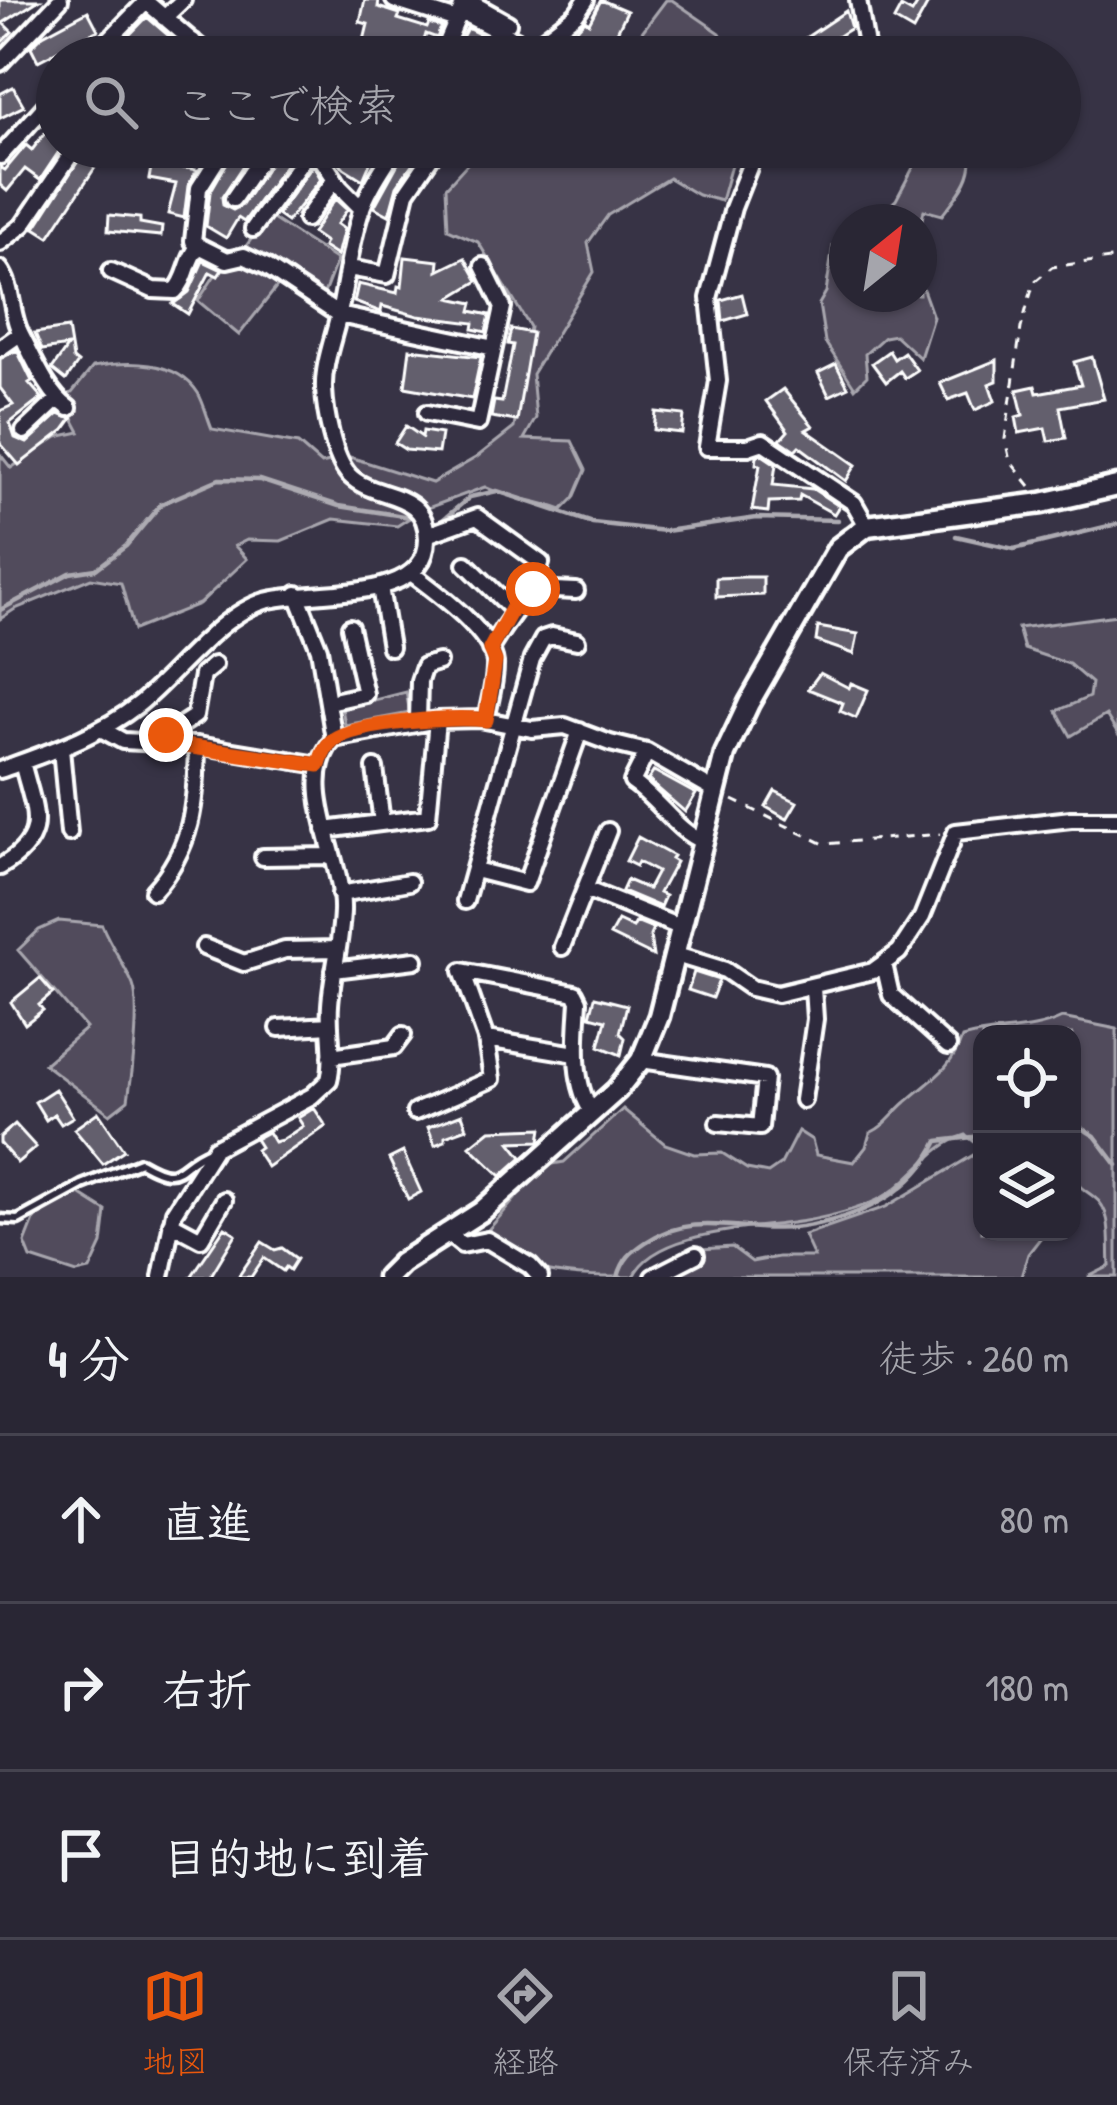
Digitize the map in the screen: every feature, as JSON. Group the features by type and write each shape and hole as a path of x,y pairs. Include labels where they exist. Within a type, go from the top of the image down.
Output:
{"street":[{"path":"0,63 60,0"},
{"path":"164,18 183,0"},
{"path":"394,0 462,8 508,23"},
{"path":"548,36 586,0"},
{"path":"858,0 864,36"},
{"path":"112,36 145,1 187,36"},
{"path":"462,8 503,36"},
{"path":"450,36 462,8"},
{"path":"0,156 36,118"},
{"path":"0,243 23,225 62,168"},
{"path":"212,168 199,188 193,241 199,246 227,260 244,256 267,267 339,315 494,348"},
{"path":"233,199 254,168"},
{"path":"253,230 298,168"},
{"path":"327,168 362,209"},
{"path":"0,770 101,729 138,704 228,622 260,602 395,584 425,554 422,514 409,502 354,480 338,454 324,393 362,209 384,168"},
{"path":"349,268 387,275 407,192 424,168"},
{"path":"749,168 709,298 718,381 707,447 764,442 854,503 867,526"},
{"path":"306,219 335,179"},
{"path":"111,271 153,290 175,291 199,246"},
{"path":"427,413 478,423 503,307 484,266"},
{"path":"0,269 7,278 20,334 63,404 24,431"},
{"path":"0,348 20,334"},
{"path":"387,1277 482,1210 631,1076 651,1040 734,732 838,548 867,526 1042,502 1117,486"},
{"path":"427,535 477,517 542,563 533,589 512,609 490,649"},
{"path":"466,564 512,609"},
{"path":"411,573 444,597 490,649 495,661 486,720"},
{"path":"380,586 391,647"},
{"path":"533,589 576,591"},
{"path":"296,594 319,649 334,739"},
{"path":"329,702 365,694 350,627"},
{"path":"465,901 532,659 543,639 577,641"},
{"path":"418,721 419,680 424,666 438,662"},
{"path":"164,743 166,735 191,721 202,675 214,665"},
{"path":"161,1277 171,1223 195,1174 215,1148 323,1089 331,1072 330,1025 343,906 325,830 319,765 334,739 436,719 486,720 532,729 565,726 647,752 715,791"},
{"path":"325,830 428,817 436,719"},
{"path":"101,729 123,741 197,746 319,765"},
{"path":"475,870 526,883 580,731"},
{"path":"153,891 175,867 196,804 197,746"},
{"path":"61,749 69,833"},
{"path":"647,752 632,782 680,823 686,835 702,842"},
{"path":"0,867 22,854 32,841 34,814 22,762"},
{"path":"375,768 382,823"},
{"path":"676,955 725,970 765,993 813,988 873,971 899,952 922,917 956,832 1117,818"},
{"path":"562,947 608,831"},
{"path":"263,856 331,856"},
{"path":"340,894 409,882"},
{"path":"585,889 682,928"},
{"path":"204,947 244,964 285,950 337,949"},
{"path":"334,970 415,960"},
{"path":"884,964 891,995 948,1046"},
{"path":"415,1112 492,1078 486,1040 462,970 575,993 579,1000 576,1054 584,1101 593,1113"},
{"path":"802,1100 815,1018 813,988"},
{"path":"279,1028 330,1025"},
{"path":"331,1056 394,1047 403,1035"},
{"path":"486,1040 576,1054"},
{"path":"640,1060 765,1078 760,1127 718,1123"},
{"path":"171,1223 201,1239 224,1200"},
{"path":"446,1232 462,1245 488,1240 540,1277"},
{"path":"653,1277 696,1255"}],"lane":[{"path":"0,1220 18,1220 82,1185 140,1162 157,1173 176,1174 215,1148"}],"path":[{"path":"1042,502 1010,461 1005,439 1021,328 1034,282 1052,267 1117,258"},
{"path":"715,791 824,844 956,832"}],"shaded area":[{"path":"666,0 672,0 722,36 639,36"},
{"path":"463,168 730,168 721,201 698,195 669,178 608,215 588,243 594,272 532,374 536,418 524,439 572,441 586,470 574,498 562,510 485,487 422,510 397,526 334,519 281,541 247,540 235,546 247,559 199,604 134,630 121,583 91,578 0,619 0,454 11,468 57,437 80,432 61,396 72,393 93,367 164,368 198,393 212,429 298,444 321,464 350,457 432,483 514,428 530,327 478,242 448,229 446,187"},
{"path":"913,168 970,168 942,215 937,214 937,204 891,204"},
{"path":"268,216 337,260 323,296 285,267 244,249"},
{"path":"227,257 280,283 239,335 198,301"},
{"path":"829,272 829,312 931,312 920,358 895,335 884,337 865,354 867,376 855,388 825,342 819,304"},
{"path":"1117,615 1117,733 1106,715 1071,736 1057,711 1089,697 1091,683 1069,664 1024,649 1018,628"},
{"path":"406,692 410,713 345,725 342,708"},
{"path":"59,921 102,925 133,985 136,1024 128,1100 110,1114 44,1064 86,1028 18,950 39,930"},
{"path":"1062,1018 1117,1029 1117,1277 1088,1277 1110,1266 1109,1228 1100,1203 1081,1187 1081,1025 1040,1025"},
{"path":"973,1035 973,1141 966,1135 953,1140 877,1200 805,1221 685,1240 645,1261 633,1277 550,1272 515,1260 482,1237 535,1167 564,1162 623,1109 665,1144 694,1154 722,1153 747,1169 768,1173 781,1164 798,1131 812,1140 816,1155 854,1162 870,1133 939,1074 962,1038"},
{"path":"973,1155 973,1241 1038,1241 1021,1277 658,1277 668,1260 701,1249 732,1247 752,1262 814,1257 804,1235 886,1207"},
{"path":"76,1192 106,1211 102,1244 90,1270 77,1273 31,1258 25,1243 36,1215"}],"building":[{"path":"0,0 39,0 3,23 12,32 0,44"},
{"path":"365,0 379,0 378,7 400,14 398,19 441,27 438,36 365,36 368,24 360,22"},
{"path":"601,0 627,11 615,36 574,32 585,20 589,23"},
{"path":"920,0 930,0 913,31 894,20 901,7 912,13"},
{"path":"88,11 98,30 86,36 43,35"},
{"path":"846,11 851,28 839,36 808,36"},
{"path":"147,17 169,36 128,36"},
{"path":"13,87 24,106 0,118 0,94"},
{"path":"26,145 32,150 36,145 36,168 48,168 40,180 25,169 7,191 0,185 0,167 5,170"},
{"path":"74,168 95,168 49,237 35,228"},
{"path":"151,168 197,170 188,186 184,218 168,214 176,184 149,179"},
{"path":"224,168 241,168 222,197 223,205 233,210 242,205 266,168 283,168 244,222 238,218 226,238 206,226 210,192"},
{"path":"315,168 321,179 287,222 277,215"},
{"path":"344,168 368,168 363,180"},
{"path":"395,168 409,168 397,186 389,215 374,207"},
{"path":"335,199 347,210 337,224 344,229 337,256 312,233"},
{"path":"109,215 140,218 140,223 162,227 161,236 108,231"},
{"path":"405,257 439,261 438,271 465,258 478,281 450,298 473,303 471,311 490,315 486,332 473,329 474,323 382,306 381,312 354,302 358,284 397,293"},
{"path":"203,261 222,270 218,276 210,272 188,314 173,304 189,292"},
{"path":"742,294 747,314 723,321 721,300"},
{"path":"68,328 73,359 78,363 66,380 52,369 68,346 42,350 35,333"},
{"path":"511,329 532,333 517,421 491,417 494,401 502,402 513,345 508,344"},
{"path":"410,349 481,357 472,399 405,387"},
{"path":"17,350 29,383 42,398 10,423 15,438 27,443 59,414 72,419 19,465 0,443 0,411 13,405 0,388 0,359"},
{"path":"889,351 894,359 904,352 917,370 905,378 900,371 886,382 872,363"},
{"path":"1092,357 1104,399 1060,407 1066,438 1048,441 1045,428 1019,433 1016,417 1023,415 1017,390 1035,386 1037,393 1081,385 1074,362"},
{"path":"997,360 997,381 989,384 995,401 975,410 968,393 948,400 940,383"},
{"path":"836,364 848,387 829,396 818,373"},
{"path":"783,389 813,426 806,430 856,465 846,481 799,446 795,450 780,440 788,431 766,401"},
{"path":"656,412 684,415 682,433 654,430"},
{"path":"406,426 422,437 423,431 441,434 438,453 406,450 395,443"},
{"path":"757,456 776,464 773,485 813,489 839,506 834,514 800,495 799,501 769,502 768,512 752,510 760,465"},
{"path":"763,577 763,595 716,597 716,578"},
{"path":"818,627 858,634 854,654 816,641"},
{"path":"820,673 849,688 851,683 868,690 856,718 840,711 843,703 808,689"},
{"path":"654,771 696,794 685,812 648,780"},
{"path":"775,791 797,802 787,819 766,807"},
{"path":"638,837 676,862 659,893 665,896 660,907 622,891 627,880 648,889 657,872 626,861"},
{"path":"618,921 653,929 653,956 610,935"},
{"path":"694,972 719,980 712,998 688,990"},
{"path":"40,978 53,993 39,1005 43,1010 25,1024 11,1002"},
{"path":"595,997 627,1005 620,1033 625,1038 621,1055 599,1046 606,1020 590,1016"},
{"path":"55,1089 73,1117 61,1124 54,1114 46,1120 35,1102"},
{"path":"314,1108 326,1126 267,1167 255,1139 268,1132 274,1142 282,1140 303,1126 298,1118"},
{"path":"98,1112 124,1150 103,1164 74,1129"},
{"path":"462,1114 467,1128 435,1145 428,1127"},
{"path":"15,1124 36,1147 17,1163 0,1143 0,1137"},
{"path":"542,1128 540,1141 510,1142 522,1157 501,1176 470,1146 490,1130"},
{"path":"403,1152 421,1192 408,1199 389,1159"},
{"path":"225,1227 236,1234 210,1277 191,1277"},
{"path":"262,1242 297,1259 290,1270 283,1271 264,1258 251,1277 238,1277"}],"waterway":[{"path":"0,610 70,573 96,569 126,546 161,504 219,479 260,480 339,506 410,517"},
{"path":"440,522 470,497 497,491 593,523 665,531 757,518 838,520"},
{"path":"956,536 1014,549 1117,524"},
{"path":"1081,1127 1095,1136 1117,1165"},
{"path":"618,1277 636,1249 665,1232 703,1225 801,1227 863,1210 914,1176 938,1141 973,1137"}],"route":[{"path":"166,735 164,743 319,765 334,739 361,731 436,719 486,720 495,661 490,649 512,609 533,589"}]}
